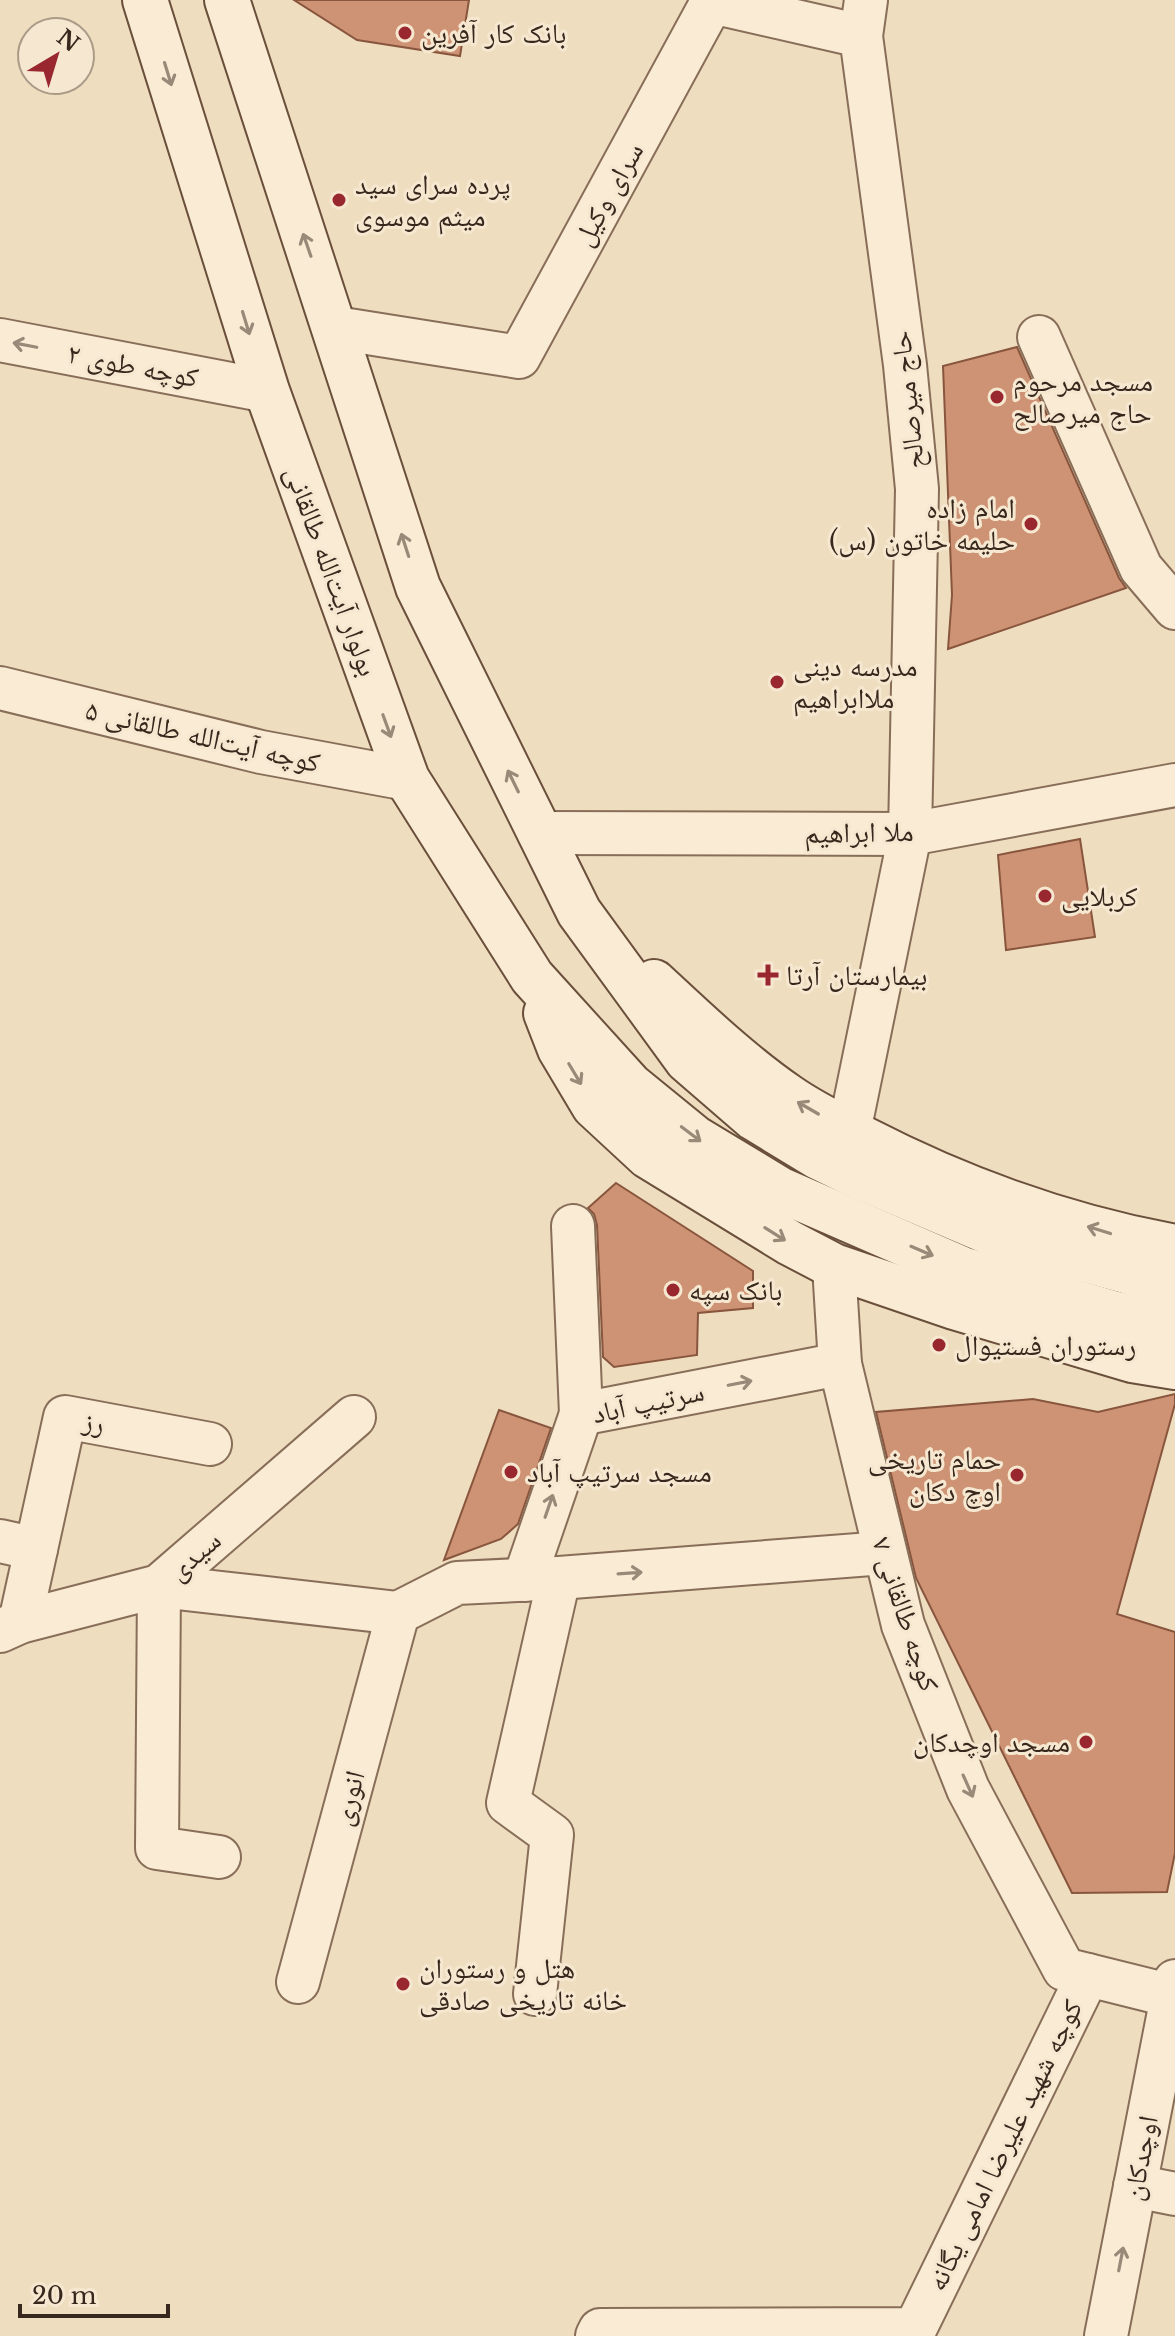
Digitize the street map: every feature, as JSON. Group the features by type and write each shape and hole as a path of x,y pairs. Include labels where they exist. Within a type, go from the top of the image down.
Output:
{"main road":[{"name":"بولوار آیت‌الله طالقانی","path":"145,0 267,391 407,779 532,977 630,1085 695,1138 781,1190 962,1269 1116,1314 1175,1324"},
{"path":"227,0 418,587 579,912 687,1060 754,1118 818,1157 853,1174 996,1235 1133,1273 1175,1281"},
{"path":"579,912 718,1040 789,1097 849,1132 904,1160 1043,1213 1121,1237 1175,1247"},
{"path":"532,977 560,1049 594,1106 648,1156 790,1243 834,1266 1049,1337 1132,1360 1175,1367"}],"street":[{"name":"سرای وکیل","path":"336,328 519,357 712,2 863,18"},
{"name":"حاج میرصالح","path":"849,1132 910,834 917,489 863,18"},
{"path":"1039,337 1141,568 1175,608"},
{"name":"کوچه طوی ۲","path":"0,340 267,391"},
{"name":"کوچه آیت‌الله طالقانی ۵","path":"0,688 261,752 407,779"},
{"name":"ملا ابراهیم","path":"539,833 910,834 1175,785"},
{"path":"573,1226 581,1414"},
{"name":"کوچه طالقانی ۷","path":"834,1266 840,1364 884,1553 903,1625 968,1789 1064,1969 1173,1988"},
{"name":"سرتیپ آباد","path":"535,1994 552,1835 508,1803 541,1579 581,1414 840,1364"},
{"name":"رز","path":"10,1626 18,1545 65,1417 210,1444"},
{"name":"سیدی","path":"10,1626 159,1586 354,1417"},
{"path":"219,1857 157,1848 159,1586 398,1613 457,1583 884,1553"},
{"name":"انوری","path":"298,1982 398,1613"},
{"name":"کوچه شهید علیرضا امامی یگانه","path":"597,2336 600,2330 915,2329 1088,1975"},
{"name":"اوچدکان","path":"1106,2336 1173,1988"},
{"path":"1135,2186 1175,2194"}],"building":[{"name":"بانک کار آفرین","path":"294,0 469,0 460,56 357,40"},
{"name":"امام زاده حلیمه خاتون (س)","path":"1017,347 1126,588 948,649 952,595 943,366"},
{"name":"کربلایی","path":"1080,839 1095,937 1006,950 998,855"},
{"name":"بانک سپه","path":"616,1183 753,1271 753,1308 698,1313 697,1355 614,1367 603,1357 597,1225 594,1214 588,1208"},
{"path":"1175,1394 1175,1404 1117,1614 1175,1632 1175,1853 1167,1892 1072,1893 916,1578 876,1412 1033,1399 1098,1412"},
{"name":"مسجد سرتیپ آباد","path":"499,1410 551,1428 518,1524 501,1539 444,1560"}],"place":[{"name":"بانک کار آفرین","path":"405,33"},
{"name":"پرده سرای سید میثم موسوی","path":"339,200"},
{"name":"مسجد مرحوم حاج میرصالح","path":"997,397"},
{"name":"امام زاده حلیمه خاتون (س)","path":"1031,524"},
{"name":"مدرسه دینی ملاابراهیم","path":"777,682"},
{"name":"کربلایی","path":"1045,896"},
{"name":"بیمارستان آرتا","path":"768,975"},
{"name":"بانک سپه","path":"673,1290"},
{"name":"رستوران فستیوال","path":"939,1345"},
{"name":"مسجد سرتیپ آباد","path":"511,1472"},
{"name":"حمام تاریخی اوچ دکان","path":"1017,1475"},
{"name":"مسجد اوچدکان","path":"1086,1742"},
{"name":"هتل و رستوران خانه تاریخی صادقی","path":"403,1984"}]}
